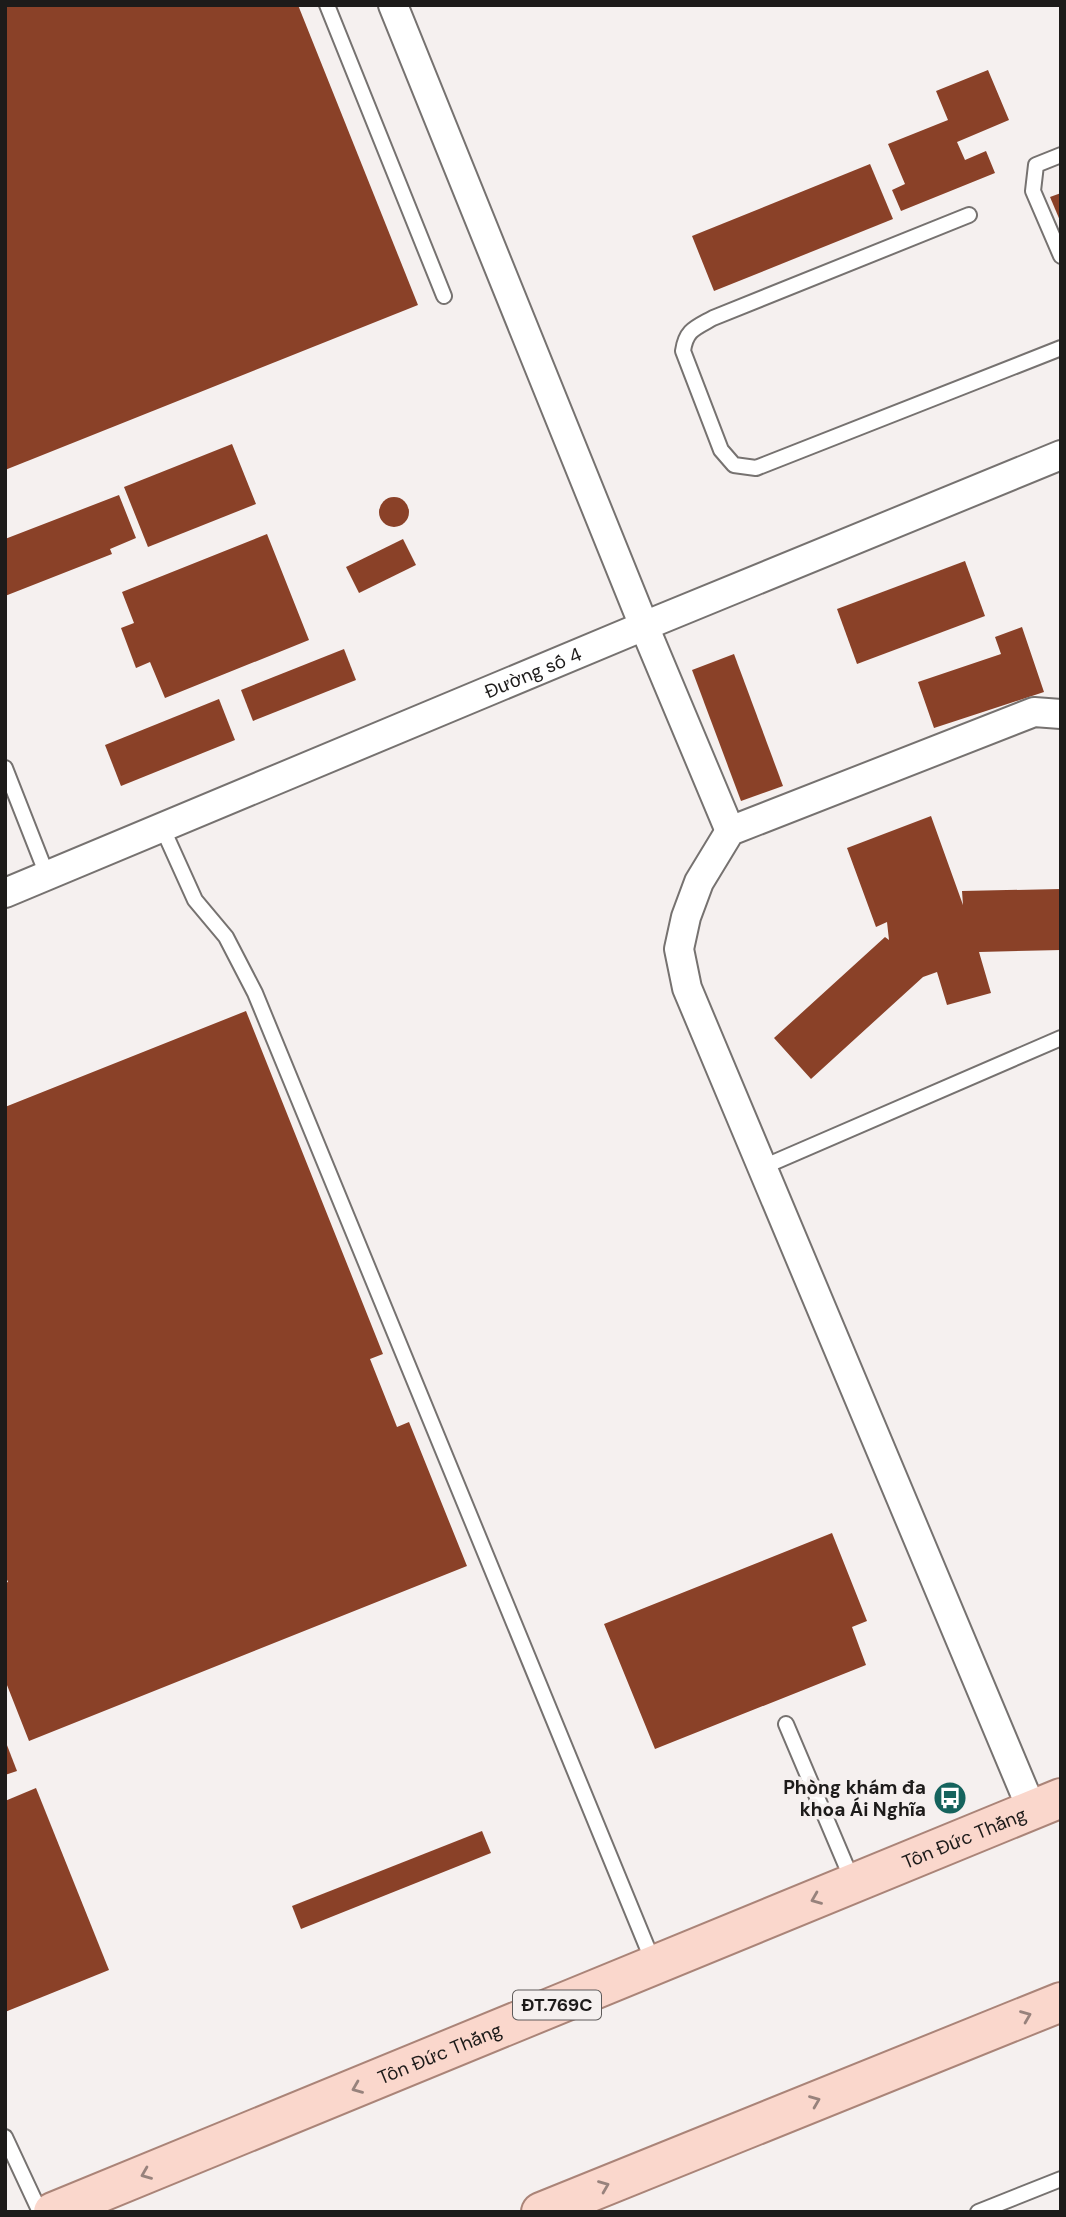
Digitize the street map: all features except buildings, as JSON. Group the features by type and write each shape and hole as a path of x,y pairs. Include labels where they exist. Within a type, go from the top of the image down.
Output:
{"main road":[{"name":"Tôn Đức Thắng","path":"54,2212 1046,1804"},
{"path":"541,2212 1061,2002"}],"street":[{"path":"393,5 644,626 730,831"},
{"name":"Đường số 4","path":"5,893 1061,455"},
{"path":"1046,1804 763,1167 687,988 679,950 686,917 699,882 730,831 1034,712 1061,714"}],"lane":[{"path":"327,5 444,296"},
{"path":"1061,155 1036,165 1033,179 1033,191 1061,256"},
{"path":"969,215 713,318 693,329 685,338 683,351 721,450 734,465 756,468 1061,348"},
{"path":"5,768 47,875"},
{"path":"162,827 195,900 226,937 255,993 655,1965"},
{"path":"763,1167 1061,1038"},
{"path":"786,1724 853,1883"},
{"path":"5,2137 40,2212"},
{"path":"978,2212 1061,2179"}],"place":[{"name":"Phòng khám đa khoa Ái Nghĩa","path":"950,1798"}]}
